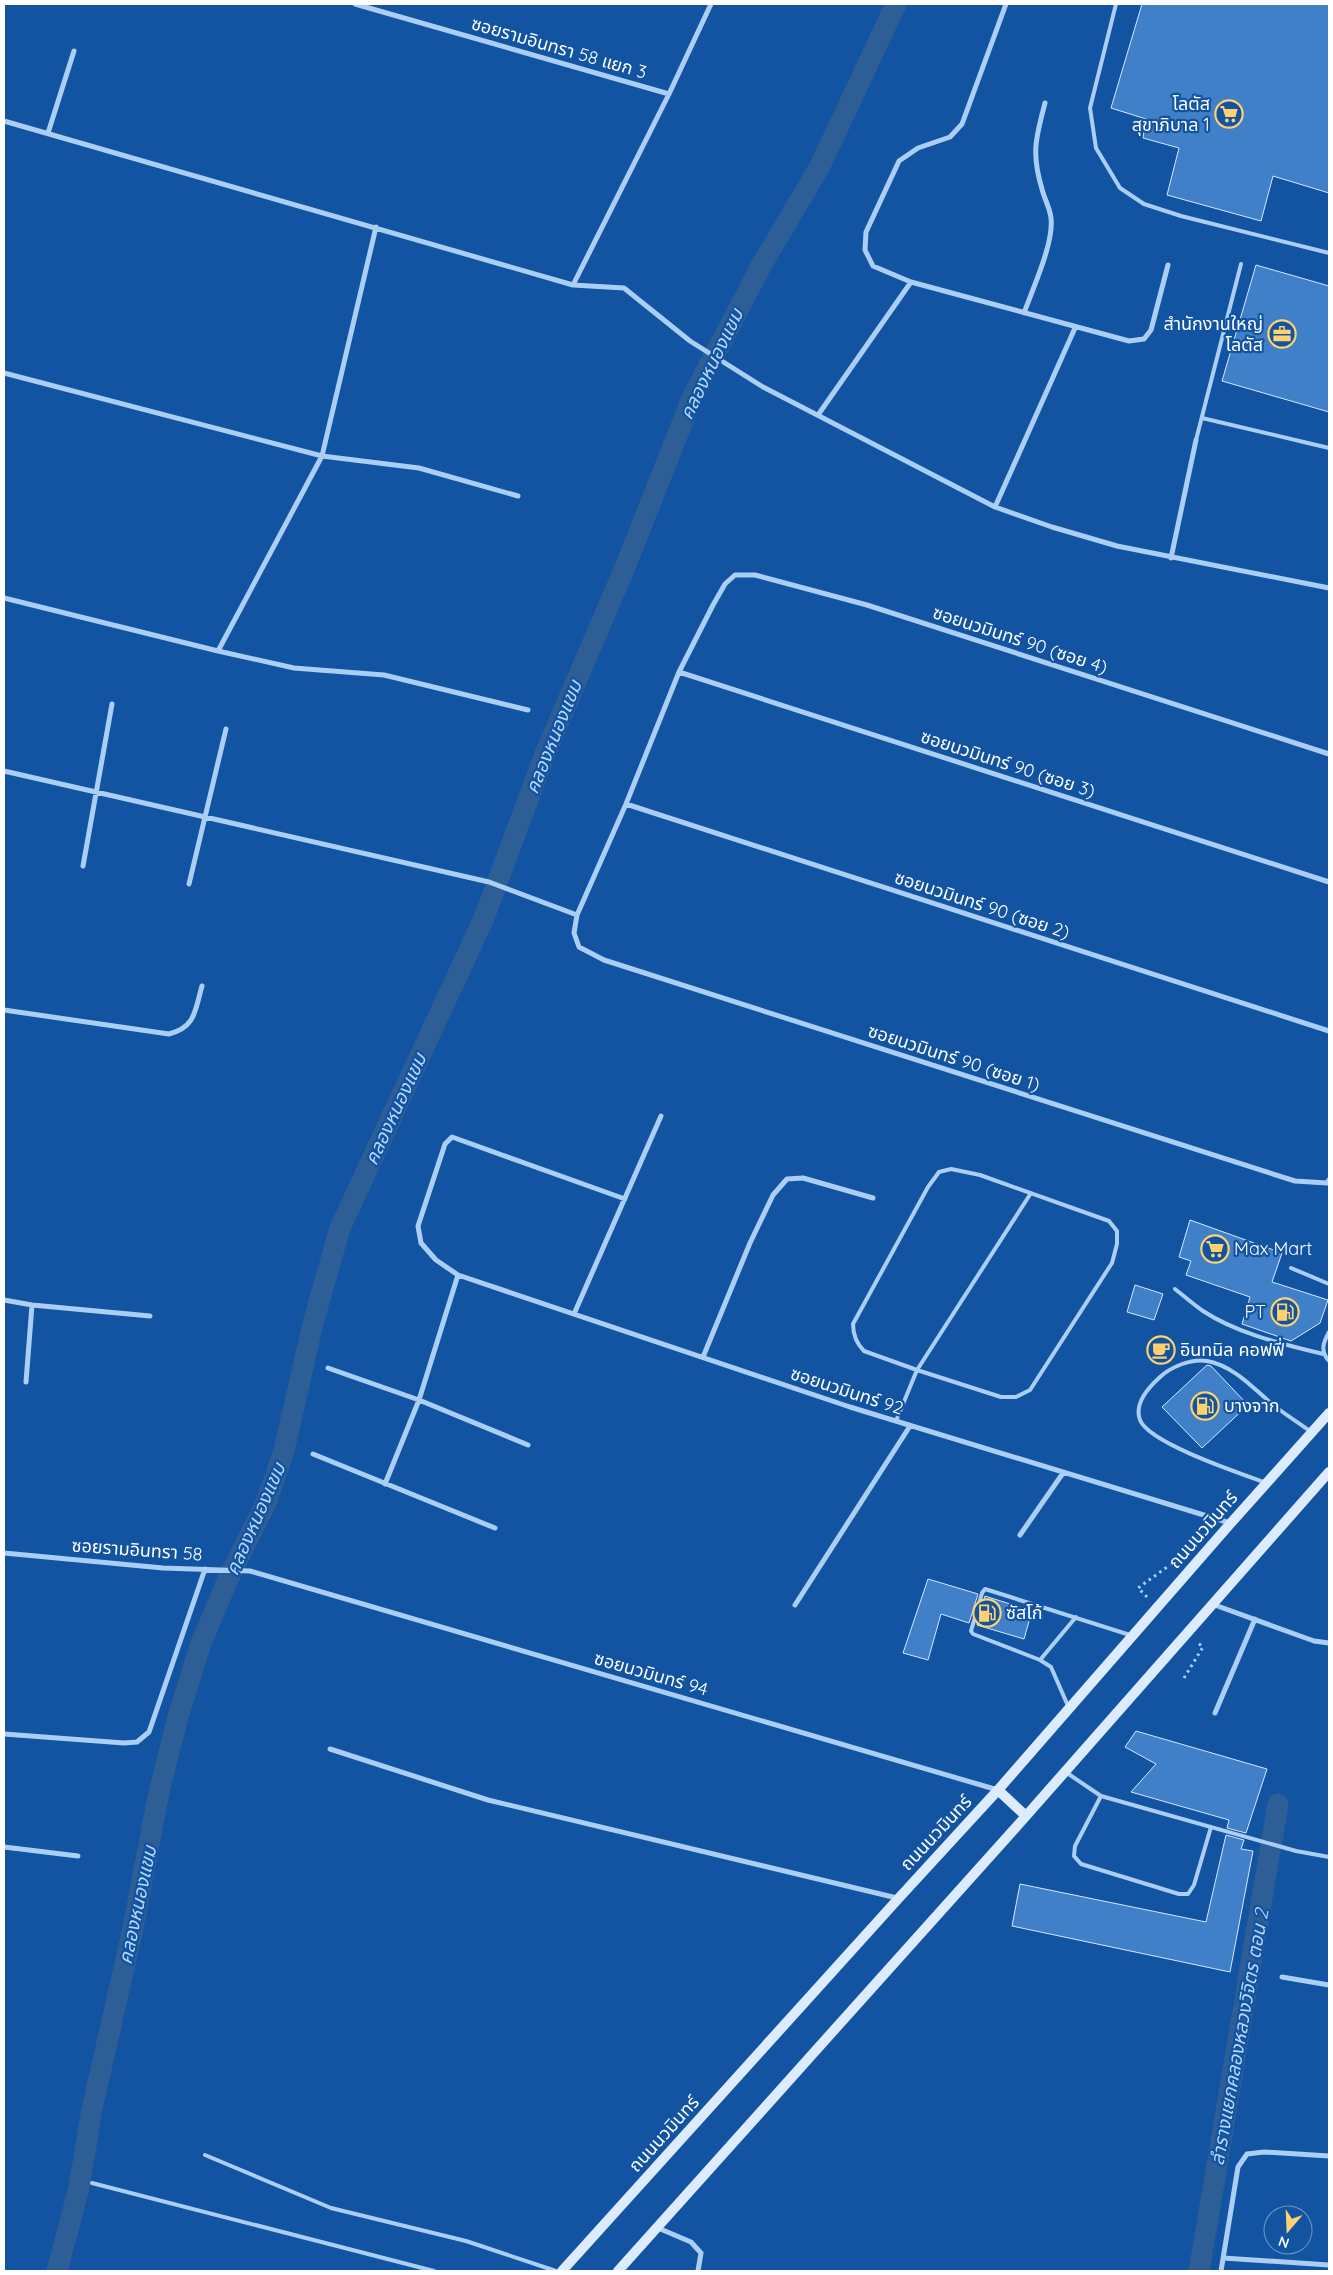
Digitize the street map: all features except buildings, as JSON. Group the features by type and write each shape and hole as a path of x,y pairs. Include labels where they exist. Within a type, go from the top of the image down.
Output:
{"main road":[{"name":"ถนนนวมินทร์","path":"562,2271 898,1898 998,1790 1329,1413"},
{"path":"618,2271 1026,1816 1329,1472"},
{"path":"998,1790 1026,1816"}],"street":[{"name":"ซอยรามอินทรา 58 แยก 3","path":"355,4 669,94"},
{"path":"573,285 669,94 711,4"},
{"path":"1006,4 962,124 950,137 918,148 899,161 866,232 865,250 873,266 911,282 1075,328 1129,341 1144,339 1151,330 1168,265"},
{"path":"48,133 74,51"},
{"path":"1024,313 1050,236 1051,217 1041,188 1036,164 1035,144 1045,103"},
{"path":"4,120 573,285 624,288 690,341 763,387 995,507 1108,544 1329,588"},
{"path":"218,651 322,456 376,227"},
{"path":"818,415 911,282"},
{"path":"995,507 1075,328"},
{"path":"4,373 322,456 419,468 518,496"},
{"path":"1171,558 1196,440"},
{"name":"ซอยนวมินทร์ 90 (ซอย 4)","path":"678,672 712,605 725,584 735,575 755,575 867,605 1329,754"},
{"path":"4,598 294,668 384,675 528,710"},
{"path":"4,771 489,882 577,916 626,804 678,672"},
{"name":"ซอยนวมินทร์ 90 (ซอย 3)","path":"678,672 1329,882"},
{"path":"83,866 112,704"},
{"path":"189,884 226,729"},
{"name":"ซอยนวมินทร์ 90 (ซอย 2)","path":"626,804 1329,1031"},
{"name":"ซอยนวมินทร์ 90 (ซอย 1)","path":"577,916 574,933 579,947 604,960 1295,1182 1327,1182 1329,1180"},
{"path":"4,1010 169,1034 183,1030 192,1020 202,986"},
{"path":"574,1314 661,1116"},
{"name":"ซอยนวมินทร์ 92","path":"625,1199 452,1137 445,1144 418,1226 421,1244 436,1260 458,1275 910,1426 1230,1524"},
{"path":"703,1358 750,1243 773,1195 787,1179 803,1178 873,1198"},
{"path":"385,1484 419,1400 458,1275"},
{"path":"4,1300 32,1305 150,1316"},
{"path":"26,1382 32,1305"},
{"path":"328,1368 419,1400 528,1445"},
{"path":"795,1604 910,1426"},
{"path":"313,1454 495,1528"},
{"path":"1020,1535 1063,1473"},
{"name":"ซอยรามอินทรา 58","path":"4,1553 163,1568 250,1571 296,1584"},
{"path":"4,1734 124,1743 137,1742 149,1732 205,1569"},
{"name":"ซอยนวมินทร์ 94","path":"296,1584 998,1790"},
{"path":"1212,1604 1314,1641 1329,1644"},
{"path":"1215,1713 1255,1619"},
{"path":"330,1750 488,1800 898,1898"},
{"path":"4,1847 78,1856"},
{"path":"1282,1977 1329,1984"},
{"path":"1221,2271 1238,2167 1247,2154 1264,2152 1329,2156"},
{"path":"658,2228 691,2242 701,2253 698,2271"},
{"path":"1223,2258 1329,2265"}],"lane":[{"path":"1116,4 1090,108 1096,148 1120,188 1144,204 1181,216 1329,253"},
{"path":"1196,440 1241,264"},
{"path":"1202,418 1329,448"},
{"path":"951,1169 980,1175 1109,1221 1117,1231 1117,1244 1112,1263 1030,1390 1009,1398 1002,1397 917,1370 864,1350 855,1339 853,1324 928,1187 939,1172 951,1169"},
{"path":"896,1421 917,1370 1031,1192"},
{"path":"1291,1268 1329,1284"},
{"path":"1175,1289 1203,1311 1230,1325 1281,1343 1323,1354"},
{"path":"1329,1332 1322,1349 1323,1354 1329,1361"},
{"path":"1266,1483 1163,1442 1147,1430 1140,1420 1139,1410 1142,1397 1167,1370 1194,1361 1207,1361 1228,1368 1312,1433"},
{"path":"1069,1708 1051,1667 1040,1660 973,1634 971,1631 984,1590 1076,1617 1132,1636"},
{"path":"1040,1660 1076,1617"},
{"path":"1065,1772 1101,1796 1296,1852 1329,1857"},
{"path":"1101,1796 1075,1846 1074,1856 1081,1864 1169,1891 1188,1894 1194,1885 1211,1827"},
{"path":"205,2156 331,2208 466,2241 556,2271"},
{"path":"92,2183 434,2271"}],"path":[{"path":"1138,1588 1174,1562"},
{"path":"1184,1678 1203,1647"}],"waterway":[{"name":"คลองหนองแขม","path":"57,2271 79,2188 92,2109 132,1933 159,1792 178,1717 200,1646 228,1579 266,1503 284,1451 313,1323 340,1228 484,918 545,754 626,565 692,398 761,266 820,166 896,4"},
{"name":"ลำรางแยกคลองหลวงวิจิตร ตอน 2","path":"1199,2271 1278,1804"}],"place":[{"name":"โลตัส สุขาภิบาล 1","path":"1229,114"},
{"name":"สำนักงานใหญ่ โลตัส","path":"1282,334"},
{"name":"Max Mart","path":"1215,1249"},
{"name":"PT","path":"1285,1312"},
{"name":"อินทนิล คอฟฟี่","path":"1161,1350"},
{"name":"บางจาก","path":"1205,1406"},
{"name":"ซัสโก้","path":"987,1613"}]}
